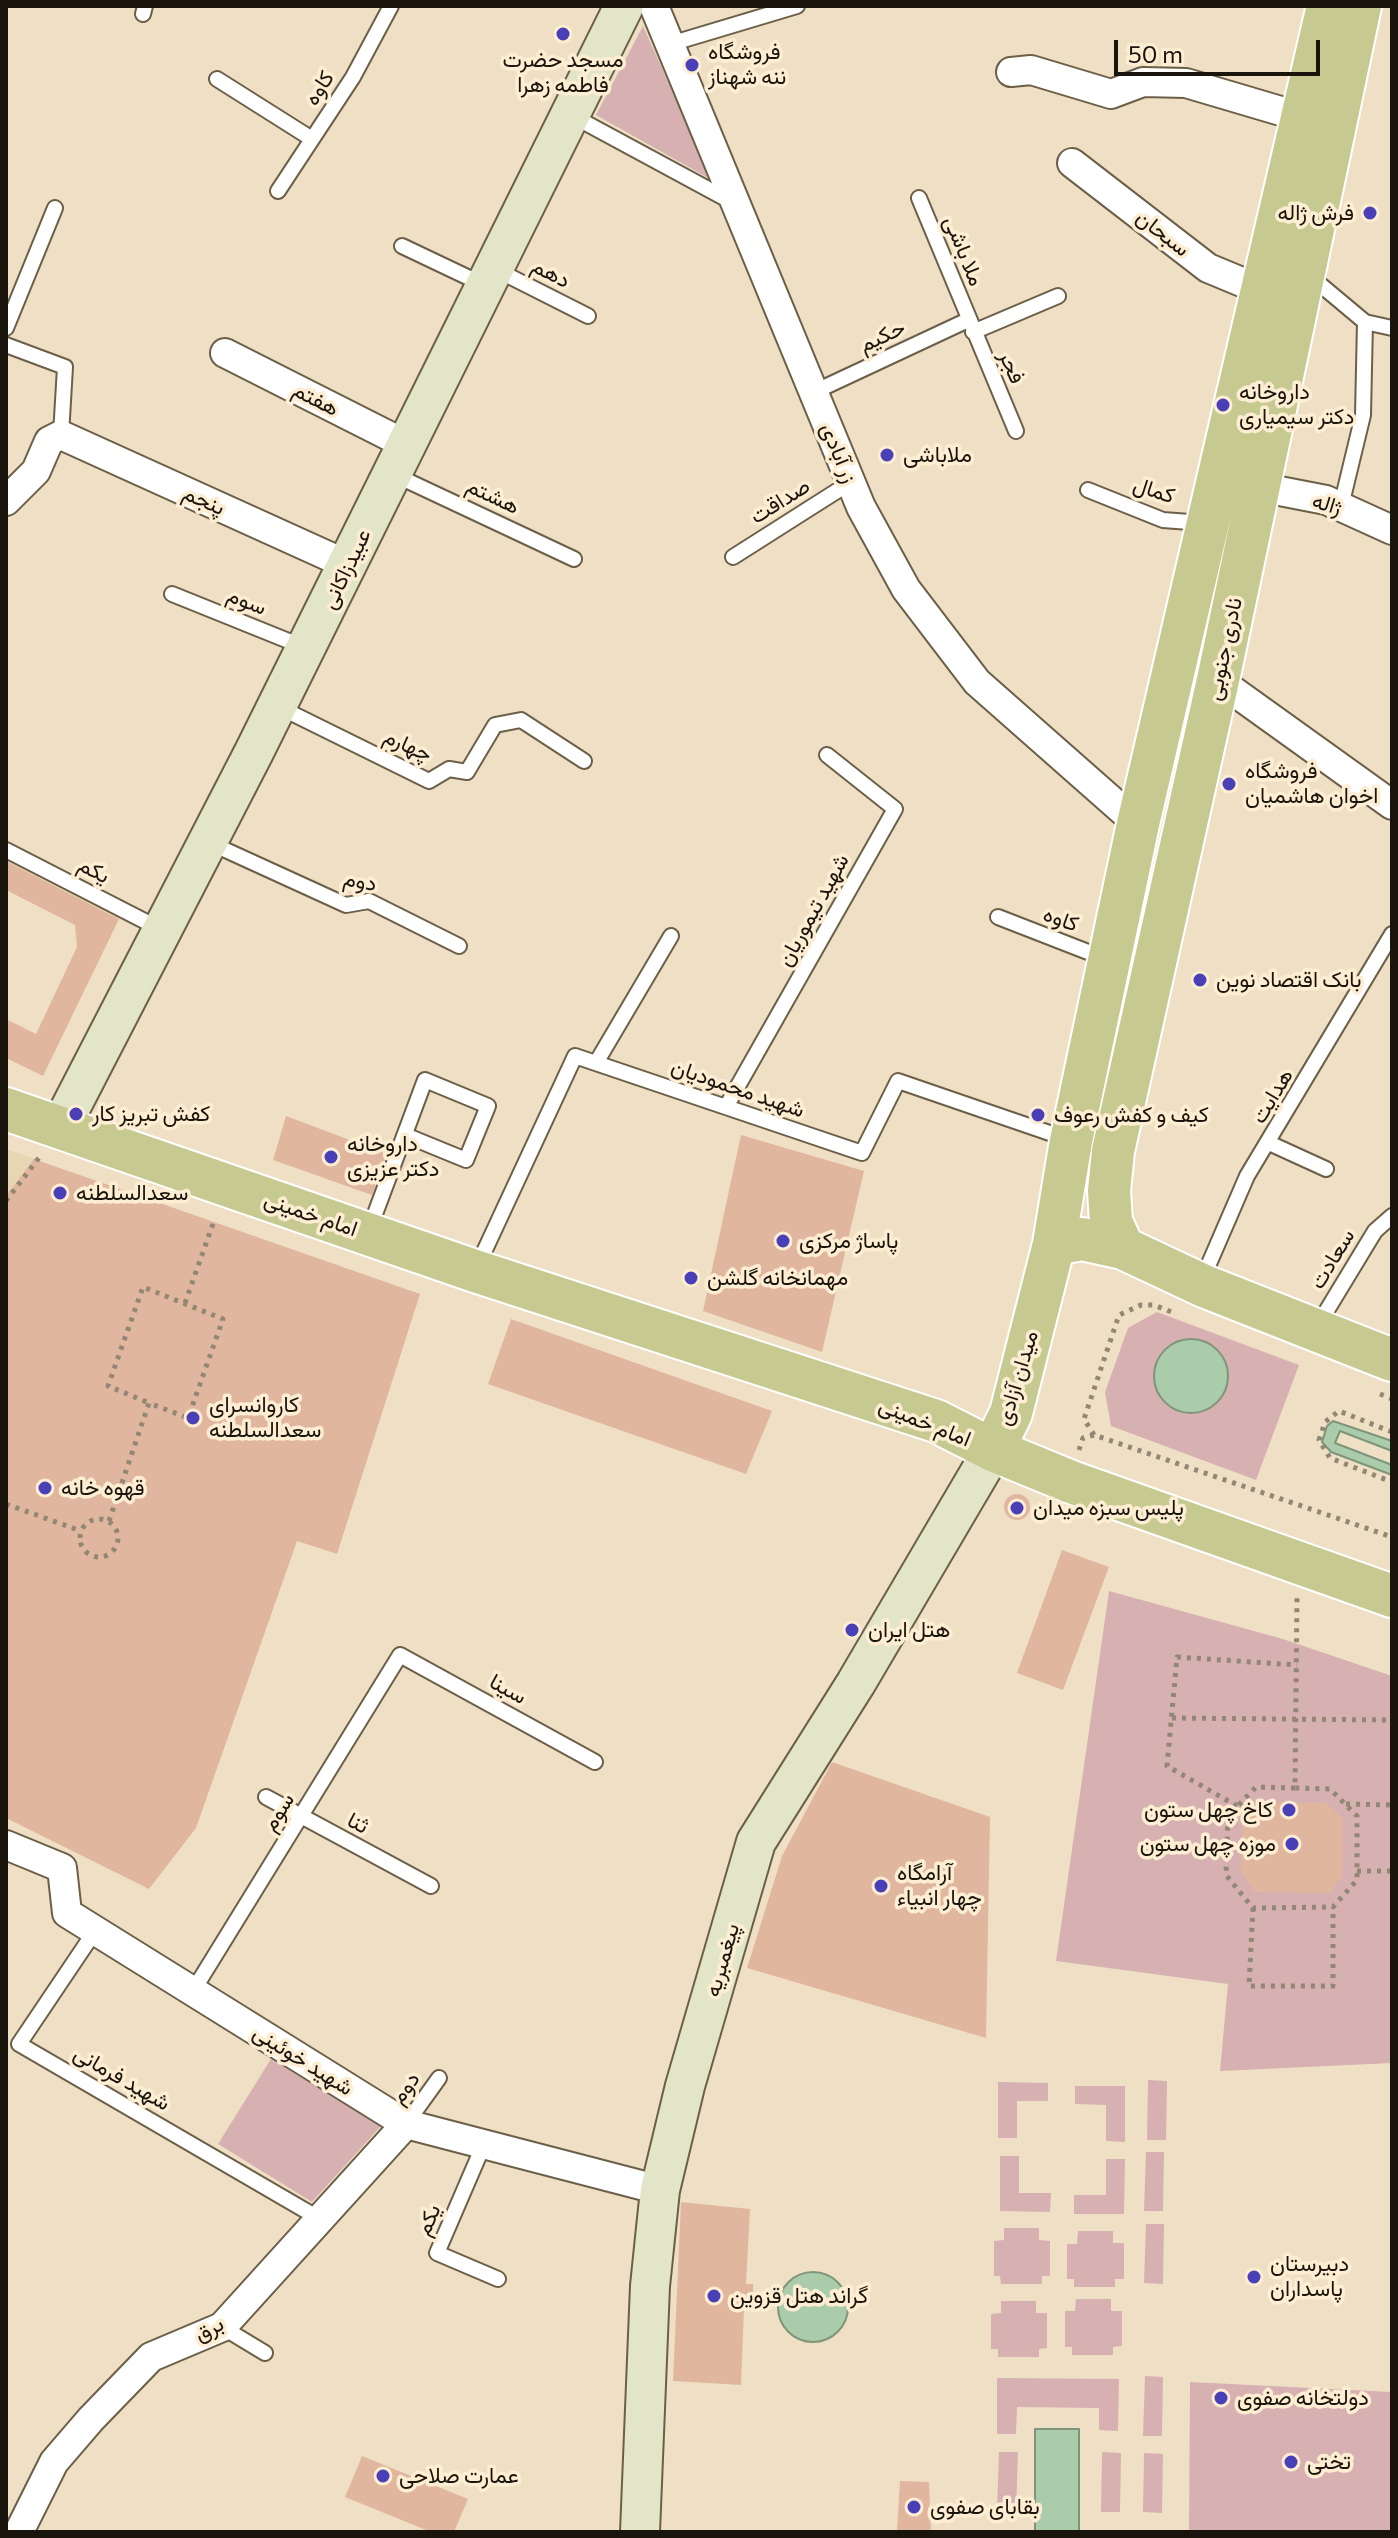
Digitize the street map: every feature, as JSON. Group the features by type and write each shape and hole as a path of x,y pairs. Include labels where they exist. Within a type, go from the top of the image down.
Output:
{"main road":[{"name":"عبیدزاکانی","path":"55,1135 277,706 624,6"},
{"name":"نادری جنوبی","path":"1319,6 1335,48"},
{"name":"نادری جنوبی","path":"1116,1231 1113,1151 1218,680 1304,272 1335,48 1328,6"},
{"name":"نادری جنوبی","path":"1056,1228 1071,1141 1138,824 1301,117 1360,6"},
{"name":"نادری جنوبی","path":"1335,48 1370,6"},
{"name":"امام خمینی","path":"6,1109 55,1135 221,1201 926,1445 993,1450"},
{"name":"امام خمینی","path":"6,1127 55,1135 367,1234 936,1421 993,1450"},
{"path":"1056,1228 1082,1239 1116,1231 1192,1300 1315,1329 1385,1376"},
{"name":"میدان آزادی","path":"1056,1228 1011,1413 993,1450 1071,1482 1392,1596"},
{"name":"پیغمبریه","path":"640,2532 650,2286 660,2190 685,2086 756,1842 856,1683 993,1450"}],"street":[{"name":"زر آبادی","path":"654,6 851,482 906,589 977,682 1138,824"},
{"path":"1011,72 1031,70 1111,94 1143,82 1186,83 1301,117"},
{"name":"سبحان","path":"1072,163 1208,268 1261,290"},
{"name":"هفتم","path":"225,353 400,459"},
{"path":"6,501 36,471 49,441 61,435"},
{"name":"پنجم","path":"61,435 348,565"},
{"name":"ژاله","path":"1259,487 1341,506 1392,530"},
{"path":"1218,680 1392,805"},
{"name":"شهید خوئینی","path":"6,1845 62,1868 67,1913 406,2124 660,2190"},
{"name":"برق","path":"15,2526 54,2462 151,2357 222,2327 406,2124"}],"lane":[{"name":"کاوه","path":"278,191 353,77 391,6"},
{"path":"670,44 797,6"},
{"path":"217,79 312,139"},
{"path":"570,115 736,204"},
{"name":"ملا باشی","path":"919,198 971,326"},
{"path":"6,328 55,208"},
{"name":"دهم","path":"402,246 588,316"},
{"path":"1304,272 1365,322 1392,328"},
{"name":"حکیم","path":"814,392 971,326 1058,296"},
{"path":"1341,506 1363,415 1365,322"},
{"name":"فجر","path":"971,326 1016,431"},
{"path":"6,345 65,367 61,435"},
{"name":"هشتم","path":"400,459 574,559"},
{"name":"صداقت","path":"733,557 851,482"},
{"name":"کمال","path":"1088,490 1163,520 1208,524"},
{"name":"سوم","path":"172,594 306,648"},
{"name":"چهارم","path":"277,706 429,781 449,769 467,772 495,725 521,720 584,761"},
{"name":"شهید تیموریان","path":"726,1107 895,809 827,755"},
{"name":"دوم","path":"208,842 346,905 369,901 459,946"},
{"name":"یکم","path":"6,850 163,930"},
{"name":"کاوه","path":"998,917 1110,960"},
{"name":"هدایت","path":"1192,1300 1247,1176 1392,934"},
{"path":"475,1271 575,1056 596,1063 671,936"},
{"name":"شهید محمودیان","path":"596,1063 862,1153 898,1081 1071,1141"},
{"path":"367,1234 425,1080 488,1106 466,1160 405,1135"},
{"path":"1269,1143 1326,1169"},
{"name":"سعادت","path":"1315,1329 1375,1231 1392,1216"},
{"name":"سوم","path":"193,1991 400,1655"},
{"name":"سینا","path":"400,1655 595,1762"},
{"name":"ثنا","path":"266,1797 431,1886"},
{"name":"شهید فرمانی","path":"95,1931 19,2044 320,2219"},
{"name":"دوم","path":"406,2124 439,2078"},
{"name":"یکم","path":"484,2144 437,2253 498,2279"},
{"path":"222,2327 265,2353"}],"path":[{"path":"6,1201 55,1135"},
{"path":"185,1303 221,1201"},
{"path":"143,1287 223,1319 188,1418 149,1403 108,1386 143,1287"},
{"path":"1094,1435 1084,1419 1119,1315 1141,1305 1192,1300"},
{"path":"1385,1376 1392,1399"},
{"path":"109,1521 149,1403"},
{"path":"1392,1432 1339,1411 1325,1422 1319,1440 1330,1458 1392,1482"},
{"path":"1083,1438 1094,1435 1392,1537"},
{"path":"6,1504 81,1531"},
{"path":"96,1519 109,1521 119,1537 116,1549 106,1557 93,1557 80,1543 81,1531 96,1519"},
{"path":"1295,1788 1297,1562"},
{"path":"1237,1806 1167,1766 1177,1657 1297,1665"},
{"path":"1172,1718 1392,1720"},
{"path":"1256,1787 1330,1789 1357,1816 1357,1880 1333,1907 1333,1986 1249,1986 1253,1908 1226,1875 1228,1816 1237,1806 1256,1787"},
{"path":"1345,1804 1392,1805"},
{"path":"1357,1871 1392,1871"},
{"path":"1253,1908 1333,1907"}],"shaded area":[{"path":"643,26 712,180 596,115"},
{"path":"6,1149 35,1159 6,1196"},
{"path":"1157,1312 1299,1365 1256,1480 1111,1426 1105,1392 1128,1328"},
{"path":"1191,1339 1212,1345 1222,1355 1228,1376 1222,1397 1212,1407 1191,1413 1170,1407 1160,1397 1154,1376 1160,1355 1170,1345"},
{"path":"1333,1421 1392,1441 1392,1451 1340,1431 1335,1443 1392,1465 1392,1475 1331,1452 1322,1442 1327,1426"},
{"path":"1109,1591 1283,1639 1392,1676 1392,2063 1220,2071 1228,1984 1056,1961"},
{"path":"271,2059 381,2126 312,2202 218,2144"},
{"path":"1148,2080 1167,2081 1166,2140 1147,2140"},
{"path":"998,2082 1048,2083 1048,2101 1017,2101 1017,2138 998,2138"},
{"path":"1075,2086 1125,2086 1125,2142 1106,2141 1106,2105 1075,2104"},
{"path":"1146,2152 1164,2152 1163,2211 1144,2211"},
{"path":"1000,2156 1019,2156 1019,2193 1051,2193 1050,2212 1000,2211"},
{"path":"1106,2159 1125,2159 1124,2214 1074,2214 1074,2195 1106,2195"},
{"path":"1146,2224 1164,2224 1163,2284 1144,2283"},
{"path":"1004,2228 1039,2228 1039,2240 1050,2241 1050,2276 1042,2276 1042,2284 1001,2284 1000,2276 994,2276 994,2241 1004,2240"},
{"path":"1078,2231 1113,2231 1113,2243 1124,2243 1124,2279 1115,2279 1115,2287 1074,2287 1074,2279 1067,2279 1067,2244 1077,2244"},
{"path":"813,2272 838,2282 848,2307 838,2332 813,2342 788,2332 778,2307 788,2282"},
{"path":"1076,2299 1111,2299 1111,2311 1122,2311 1122,2346 1113,2347 1113,2355 1072,2355 1072,2347 1065,2347 1065,2311 1075,2311"},
{"path":"1001,2301 1036,2301 1036,2313 1047,2313 1047,2348 1039,2349 1039,2357 998,2357 998,2349 991,2349 991,2314 1001,2313"},
{"path":"1145,2376 1163,2377 1162,2436 1143,2436"},
{"path":"997,2378 1119,2379 1118,2431 1099,2430 1099,2408 1017,2407 1016,2434 997,2434"},
{"name":"تختی","path":"1190,2382 1392,2392 1392,2532 1189,2532"},
{"path":"1035,2429 1079,2429 1079,2532 1035,2532"},
{"path":"999,2452 1018,2452 1016,2511 997,2511"},
{"path":"1102,2452 1121,2453 1120,2512 1101,2512"},
{"path":"1144,2453 1163,2454 1162,2513 1143,2512"}],"building":[{"path":"6,861 119,919 43,1076 6,1058 6,1019 36,1034 77,947 75,925 6,890"},
{"name":"داروخانه دکتر عزیزی","path":"286,1116 387,1154 372,1195 273,1160"},
{"name":"پاساژ مرکزی","path":"741,1135 864,1171 822,1352 703,1311"},
{"name":"کاروانسرای سعدالسلطنه","path":"34,1159 420,1294 337,1554 297,1541 196,1828 149,1889 6,1818 6,1196"},
{"path":"511,1319 772,1411 746,1474 488,1384"},
{"name":"پلیس سبزه میدان","path":"1017,1494 1026,1498 1030,1507 1026,1516 1017,1520 1008,1516 1004,1507 1008,1498"},
{"path":"1062,1550 1109,1567 1063,1690 1017,1673"},
{"name":"آرامگاه چهار انبیاء","path":"832,1762 990,1817 986,2038 747,1968 782,1856"},
{"name":"موزه چهل ستون","path":"1258,1802 1326,1803 1342,1817 1342,1876 1330,1893 1255,1892 1241,1871 1243,1817"},
{"name":"گراند هتل قزوین","path":"681,2202 750,2209 746,2284 753,2284 753,2308 744,2308 741,2385 673,2381"},
{"name":"عمارت صلاحی","path":"362,2456 468,2499 454,2532 431,2532 345,2497"},
{"name":"بقابای صفوی","path":"900,2481 929,2482 931,2532 897,2532"}],"place":[{"name":"مسجد حضرت فاطمه زهرا","path":"563,34"},
{"name":"فروشگاه ننه شهناز","path":"692,65"},
{"name":"فرش ژاله","path":"1370,213"},
{"name":"داروخانه دکتر سیمیاری","path":"1223,405"},
{"name":"ملاباشی","path":"887,455"},
{"name":"فروشگاه اخوان هاشمیان","path":"1229,784"},
{"name":"بانک اقتصاد نوین","path":"1200,980"},
{"name":"کفش تبریز کار","path":"76,1114"},
{"name":"کیف و کفش رعوف","path":"1038,1115"},
{"name":"داروخانه دکتر عزیزی","path":"331,1157"},
{"name":"سعدالسلطنه","path":"60,1193"},
{"name":"پاساژ مرکزی","path":"783,1241"},
{"name":"مهمانخانه گلشن","path":"691,1278"},
{"name":"کاروانسرای سعدالسلطنه","path":"193,1418"},
{"name":"قهوه خانه","path":"45,1488"},
{"name":"پلیس سبزه میدان","path":"1017,1508"},
{"name":"هتل ایران","path":"852,1630"},
{"name":"کاخ چهل ستون","path":"1289,1810"},
{"name":"موزه چهل ستون","path":"1292,1844"},
{"name":"آرامگاه چهار انبیاء","path":"881,1886"},
{"name":"دبیرستان پاسداران","path":"1254,2277"},
{"name":"گراند هتل قزوین","path":"714,2296"},
{"name":"دولتخانه صفوی","path":"1221,2398"},
{"name":"تختی","path":"1291,2462"},
{"name":"عمارت صلاحی","path":"383,2476"},
{"name":"بقابای صفوی","path":"914,2507"}]}
